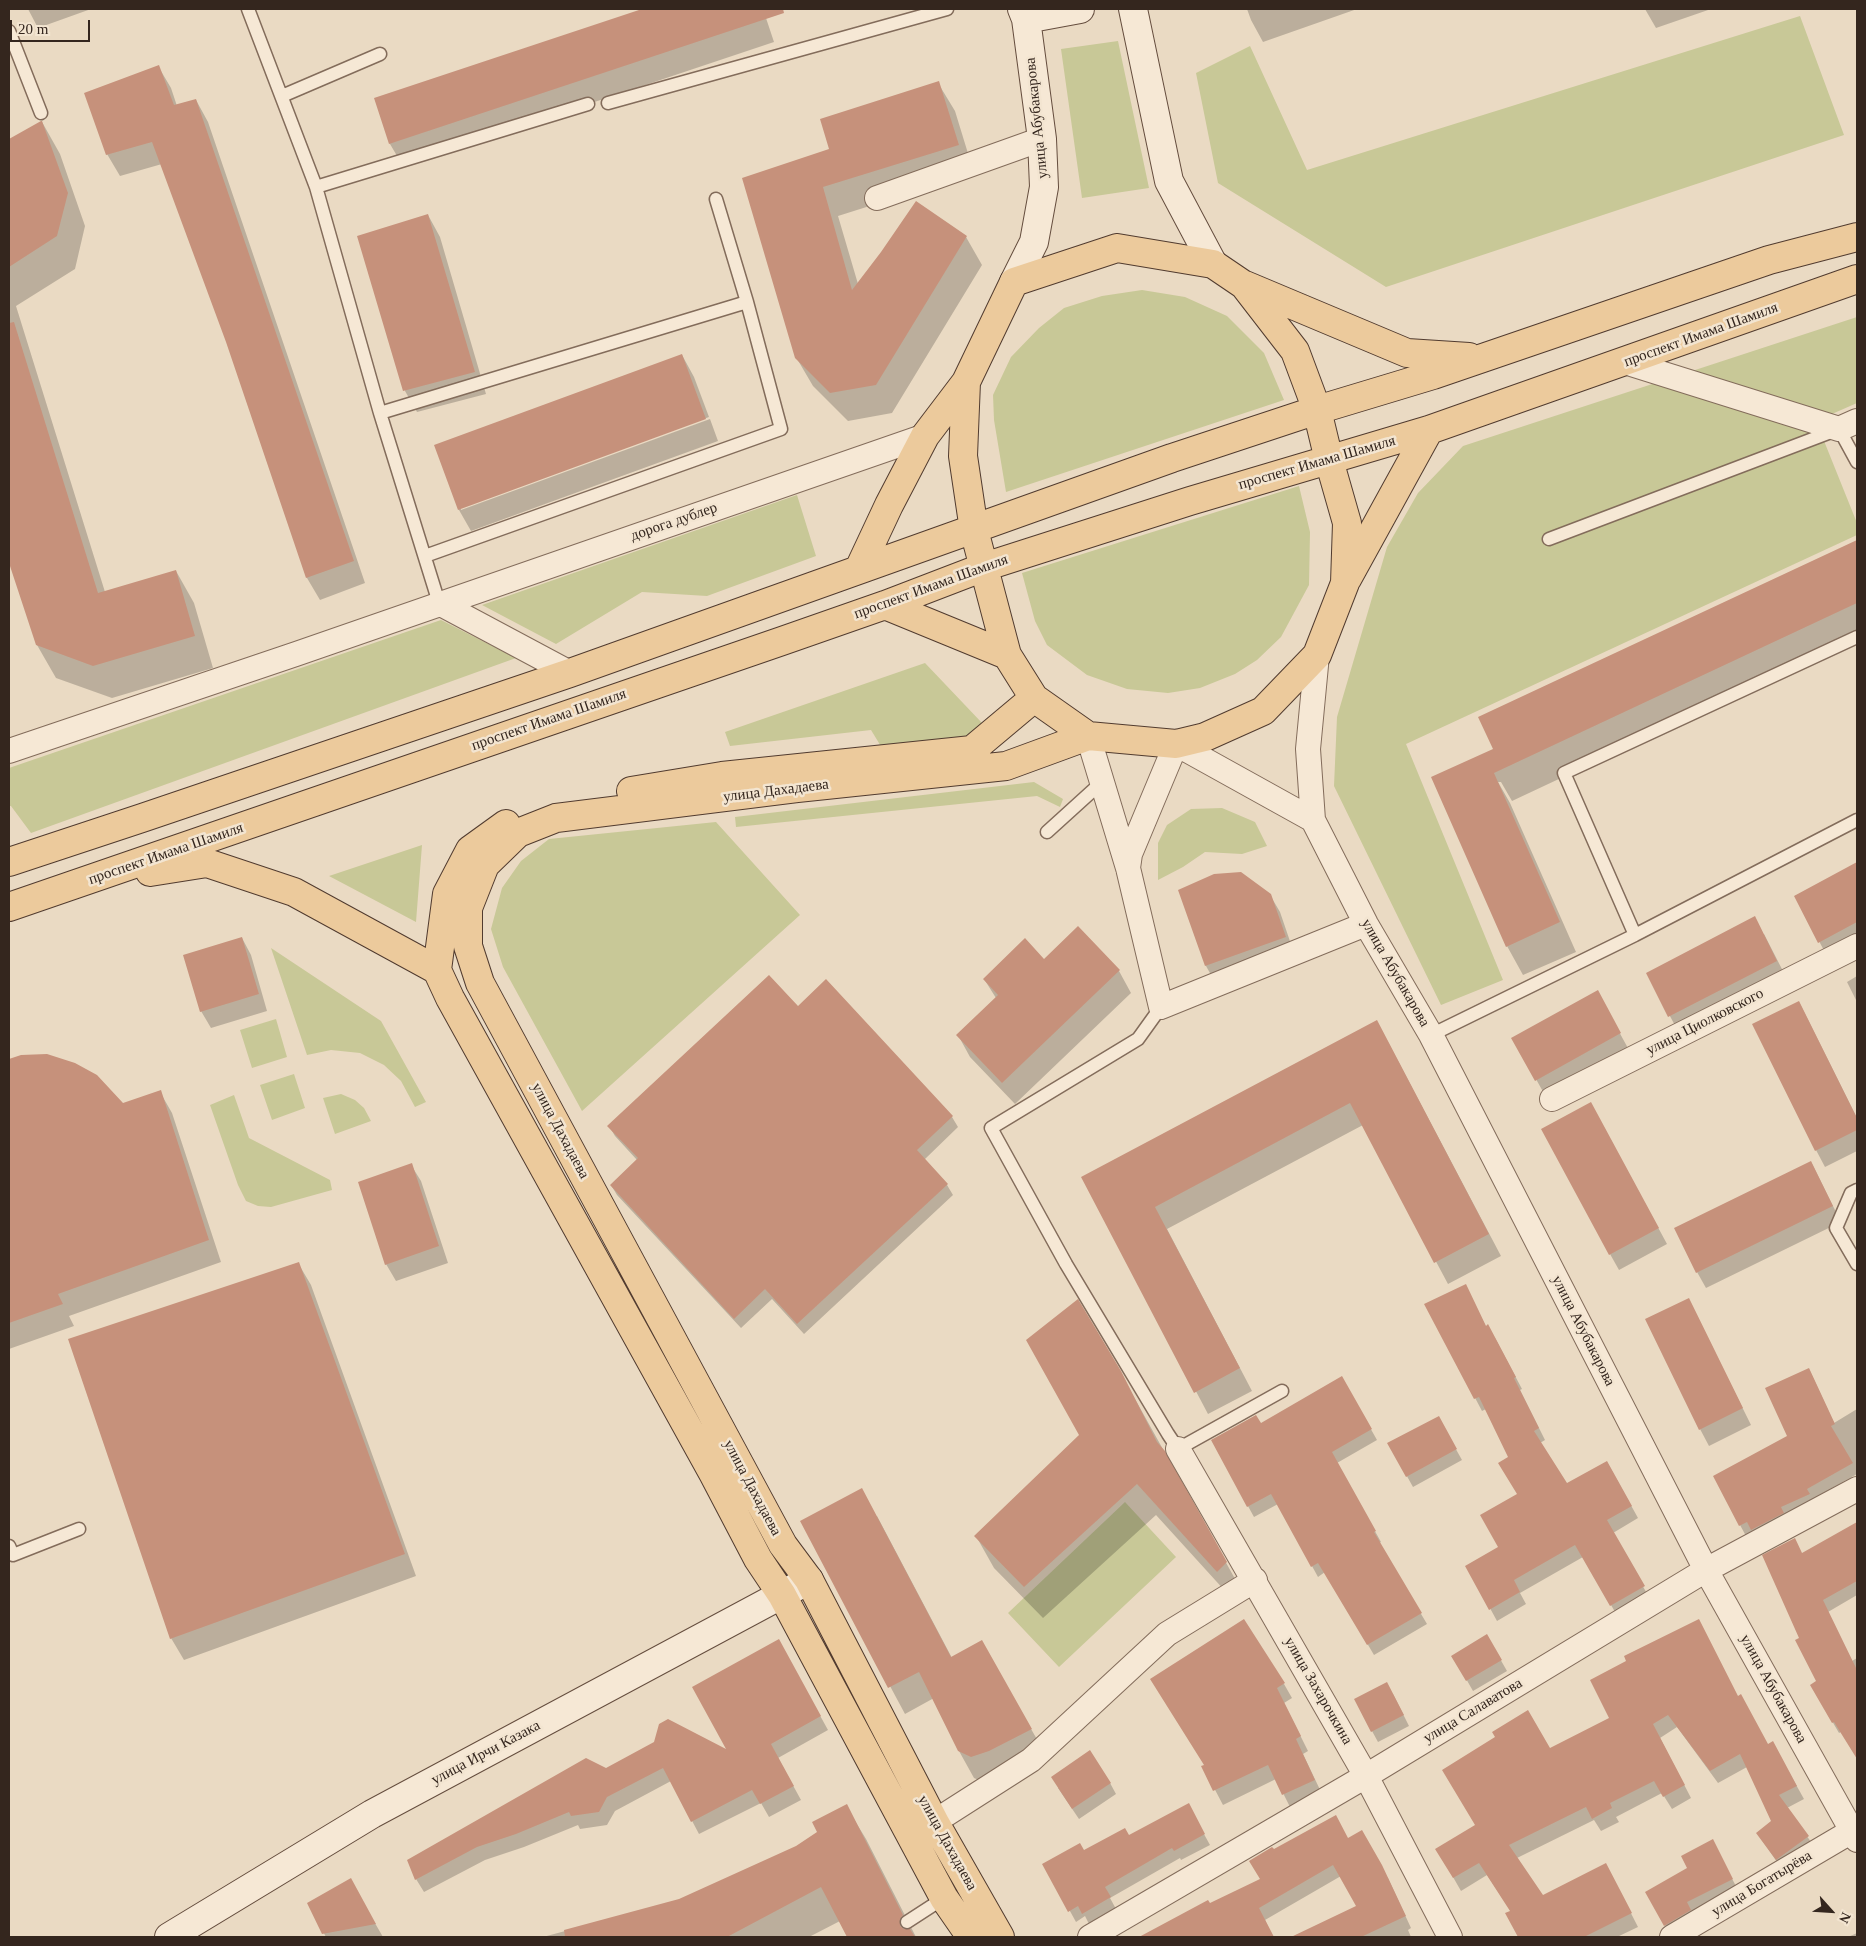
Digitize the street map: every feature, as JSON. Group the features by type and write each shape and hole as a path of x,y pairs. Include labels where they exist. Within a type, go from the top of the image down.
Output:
{"main road":[{"path":"1024,14 1080,9"},
{"name":"улица Абубакарова","path":"1133,9 1169,181 1213,264"},
{"name":"улица Абубакарова","path":"1014,282 1117,248 1213,264 1244,285 1295,351 1317,410 1347,523 1345,583 1317,655 1263,711 1205,737 1176,744 1088,736 1034,698 1007,655 974,530 962,456 966,382 1014,282 1034,242 1044,187 1042,139 1024,14"},
{"path":"9,862 570,673 1172,458 1483,358 1769,260 1857,237"},
{"name":"проспект Имама Шамиля","path":"9,907 90,881 446,755 885,605 984,567 1190,501 1429,430 1857,279"},
{"path":"1244,285 1407,353 1483,358"},
{"path":"859,570 889,504 925,436 966,382"},
{"path":"1345,583 1429,430"},
{"path":"885,605 1007,655"},
{"name":"улица Дахадаева","path":"971,1937 944,1898 782,1595 758,1559 714,1475 450,998 437,970 447,894 470,850 518,816 554,803 722,776 972,750 1034,698"},
{"name":"улица Дахадаева","path":"1000,1937 935,1824 809,1580 784,1545 480,983 468,946 468,908 485,865 518,833 556,818 797,788 1006,766 1088,736"},
{"path":"90,881 207,863 294,892 437,970"},
{"name":"улица Ирчи Казака","path":"169,1937 372,1814 809,1580"}],"street":[{"path":"876,198 1042,139"},
{"path":"1625,362 1848,425"},
{"name":"дорога дублер","path":"9,750 296,654 925,436"},
{"path":"431,606 570,673"},
{"name":"улица Абубакарова","path":"1317,655 1308,749 1313,820 1366,924 1431,1035 1706,1570 1855,1835"},
{"path":"1088,736 1128,868 1160,1007 1366,924"},
{"path":"1128,868 1130,854 1176,744"},
{"name":"улица Абубакарова","path":"1176,744 1248,782 1313,820"},
{"name":"улица Циолковского","path":"1552,1099 1857,946"},
{"name":"улица Захарочкина","path":"1178,1449 1366,1776 1450,1937"},
{"name":"улица Салаватова","path":"1090,1937 1366,1776 1706,1570 1857,1489"},
{"path":"911,1836 935,1824 1031,1760 1168,1634 1255,1580"},
{"name":"улица Богатырёва","path":"1672,1937 1855,1835"}],"lane":[{"path":"248,9 316,188 380,413 425,556 431,606"},
{"path":"608,103 948,9"},
{"path":"9,30 41,113"},
{"path":"282,96 380,54"},
{"path":"316,188 588,104"},
{"path":"425,556 781,429 747,302 716,199"},
{"path":"380,413 747,302"},
{"path":"1548,539 1848,425 1857,462"},
{"path":"1635,935 1564,773 1857,637"},
{"path":"1047,832 1101,784"},
{"path":"1431,1035 1635,935 1857,820"},
{"path":"1160,1007 1138,1039 991,1128 1066,1264 1178,1449 1282,1391"},
{"path":"1857,1190 1851,1193 1836,1228 1857,1264"},
{"path":"9,1546 13,1555 79,1529"},
{"path":"907,1922 944,1898"}],"green space":[{"path":"1800,16 1844,135 1386,287 1218,183 1196,73 1250,46 1307,170"},
{"path":"1118,41 1149,188 1082,198 1061,49"},
{"path":"1142,290 1185,297 1227,316 1264,353 1284,400 1006,492 994,420 993,395 1011,357 1039,328 1064,308 1102,296"},
{"path":"1857,317 1857,403 1816,421 1857,523 1857,535 1406,744 1503,980 1441,1005 1334,786 1337,717 1387,547 1418,493 1463,446"},
{"path":"1299,486 1310,532 1309,585 1281,637 1257,660 1235,674 1200,688 1168,693 1127,689 1087,675 1047,645 1035,621 1022,573"},
{"path":"797,495 816,556 707,596 642,592 556,644 482,605"},
{"path":"441,620 516,658 31,833 11,806 9,806 9,768"},
{"path":"925,663 983,724 960,740 882,748 871,730 730,746 725,732"},
{"path":"1034,782 1063,799 1060,807 1037,796 736,827 735,817"},
{"path":"1222,808 1255,822 1267,846 1242,854 1205,852 1183,867 1158,880 1158,843 1167,825 1191,809"},
{"path":"716,822 800,915 582,1111 503,967 491,929 502,888 521,861 549,839"},
{"path":"422,845 416,922 329,876"},
{"path":"271,948 381,1021 426,1102 415,1107 401,1081 384,1065 360,1053 331,1050 307,1055"},
{"path":"276,1019 287,1057 252,1068 240,1030"},
{"path":"294,1074 305,1108 272,1120 260,1085"},
{"path":"341,1094 355,1100 364,1108 371,1121 335,1134 323,1098"},
{"path":"234,1095 249,1138 330,1180 332,1190 271,1207 258,1206 246,1201 238,1185 210,1105"},
{"path":"1125,1502 1176,1557 1059,1667 1008,1613"}],"building":[{"path":"642,9 783,9 784,13 389,144 374,98"},
{"path":"159,65 174,105 196,99 354,561 306,578 226,342 152,142 106,155 84,93"},
{"path":"939,81 959,145 823,187 852,290 916,201 967,236 876,385 830,393 795,358 742,178 829,149 820,119"},
{"path":"41,121 68,193 57,236 9,267 9,139"},
{"path":"428,214 475,372 403,391 357,236"},
{"path":"14,322 98,593 176,570 195,636 93,666 36,645 9,563 9,323"},
{"path":"682,354 706,419 458,510 434,445"},
{"path":"1857,540 1857,603 1494,773 1560,922 1506,947 1431,777 1493,749 1478,717"},
{"path":"1857,862 1857,922 1818,943 1794,896"},
{"path":"1241,872 1271,894 1286,937 1205,966 1178,890 1214,874"},
{"path":"1755,916 1777,961 1668,1017 1646,973"},
{"path":"1078,926 1120,970 1002,1083 956,1035 998,995 983,979 1025,938 1044,959"},
{"path":"242,937 259,994 200,1012 183,955"},
{"path":"769,975 798,1006 826,979 953,1116 917,1150 948,1184 797,1324 765,1289 734,1319 610,1185 638,1158 607,1126"},
{"path":"1598,990 1621,1033 1535,1081 1511,1038"},
{"path":"1799,1001 1857,1118 1857,1130 1815,1151 1752,1024"},
{"path":"1377,1020 1489,1234 1434,1263 1350,1103 1155,1207 1240,1368 1194,1393 1081,1177"},
{"path":"47,1054 75,1063 97,1075 123,1103 161,1090 209,1240 58,1294 63,1304 9,1323 9,1059 21,1055"},
{"path":"1591,1102 1659,1228 1609,1255 1541,1129"},
{"path":"1811,1161 1833,1206 1696,1273 1674,1228"},
{"path":"412,1163 439,1246 385,1265 358,1182"},
{"path":"299,1262 405,1554 170,1639 68,1339"},
{"path":"1466,1284 1486,1326 1488,1324 1516,1377 1514,1378 1539,1428 1534,1431 1567,1483 1607,1461 1632,1506 1607,1520 1645,1586 1610,1606 1575,1545 1514,1580 1520,1592 1489,1610 1465,1566 1498,1547 1480,1515 1517,1494 1498,1463 1508,1457 1479,1397 1474,1399 1424,1304"},
{"path":"1689,1298 1743,1408 1699,1430 1645,1319"},
{"path":"1078,1299 1121,1371 1157,1442 1165,1451 1227,1562 1217,1572 1137,1484 1024,1587 974,1536 1079,1435 1026,1340"},
{"path":"1809,1368 1835,1424 1831,1426 1853,1463 1807,1489 1810,1494 1781,1507 1784,1513 1751,1530 1747,1522 1739,1526 1713,1476 1787,1436 1765,1388"},
{"path":"1342,1376 1372,1429 1332,1452 1376,1531 1374,1532 1422,1613 1367,1645 1318,1563 1311,1567 1271,1494 1247,1507 1211,1440 1256,1415 1261,1423"},
{"path":"1439,1416 1457,1449 1406,1477 1387,1443"},
{"path":"862,1488 951,1657 982,1640 1032,1729 989,1751 971,1757 958,1751 919,1672 888,1688 800,1521"},
{"path":"1857,1522 1857,1581 1823,1600 1857,1670 1857,1759 1834,1722 1832,1723 1810,1685 1816,1681 1795,1640 1799,1638 1762,1555 1795,1538 1802,1553"},
{"path":"1244,1619 1285,1683 1277,1688 1301,1736 1296,1739 1315,1780 1282,1795 1268,1765 1213,1791 1201,1766 1204,1765 1150,1679"},
{"path":"1699,1619 1738,1696 1741,1694 1768,1744 1773,1741 1797,1786 1779,1795 1809,1836 1776,1860 1756,1833 1771,1821 1740,1754 1710,1771 1668,1715 1653,1724 1685,1785 1663,1797 1654,1781 1610,1803 1612,1808 1592,1819 1586,1807 1509,1845 1543,1895 1606,1863 1632,1913 1584,1937 1518,1937 1505,1913 1510,1911 1479,1863 1453,1878 1435,1849 1475,1825 1442,1770 1495,1737 1492,1732 1528,1710 1550,1748 1609,1718 1590,1680 1626,1661 1624,1656"},
{"path":"1487,1634 1502,1660 1466,1681 1451,1656"},
{"path":"779,1639 821,1716 771,1744 794,1786 760,1804 752,1790 691,1822 663,1768 607,1797 599,1812 571,1816 569,1812 516,1834 477,1847 415,1880 407,1860 586,1758 606,1768 654,1742 659,1724 668,1719 726,1749 692,1687"},
{"path":"1387,1682 1404,1715 1371,1732 1354,1699"},
{"path":"1090,1750 1111,1783 1072,1809 1051,1777"},
{"path":"1189,1803 1205,1834 1174,1851 1172,1848 1105,1887 1111,1897 1082,1914 1078,1906 1068,1912 1042,1864 1080,1843 1084,1850 1125,1828 1129,1835"},
{"path":"847,1804 903,1915 900,1919 900,1926 904,1929 910,1929 915,1937 847,1937 821,1887 727,1937 565,1937 564,1930 679,1899 796,1846 817,1832 812,1822"},
{"path":"1336,1815 1348,1838 1362,1830 1382,1865 1406,1916 1361,1937 1291,1937 1356,1906 1333,1865 1259,1908 1274,1937 1139,1937 1208,1900 1210,1903 1260,1879 1249,1861 1272,1847 1274,1849"},
{"path":"1713,1839 1733,1879 1687,1902 1691,1910 1664,1926 1645,1892 1687,1868 1681,1856"},
{"path":"351,1878 376,1924 322,1934 307,1903"}]}
